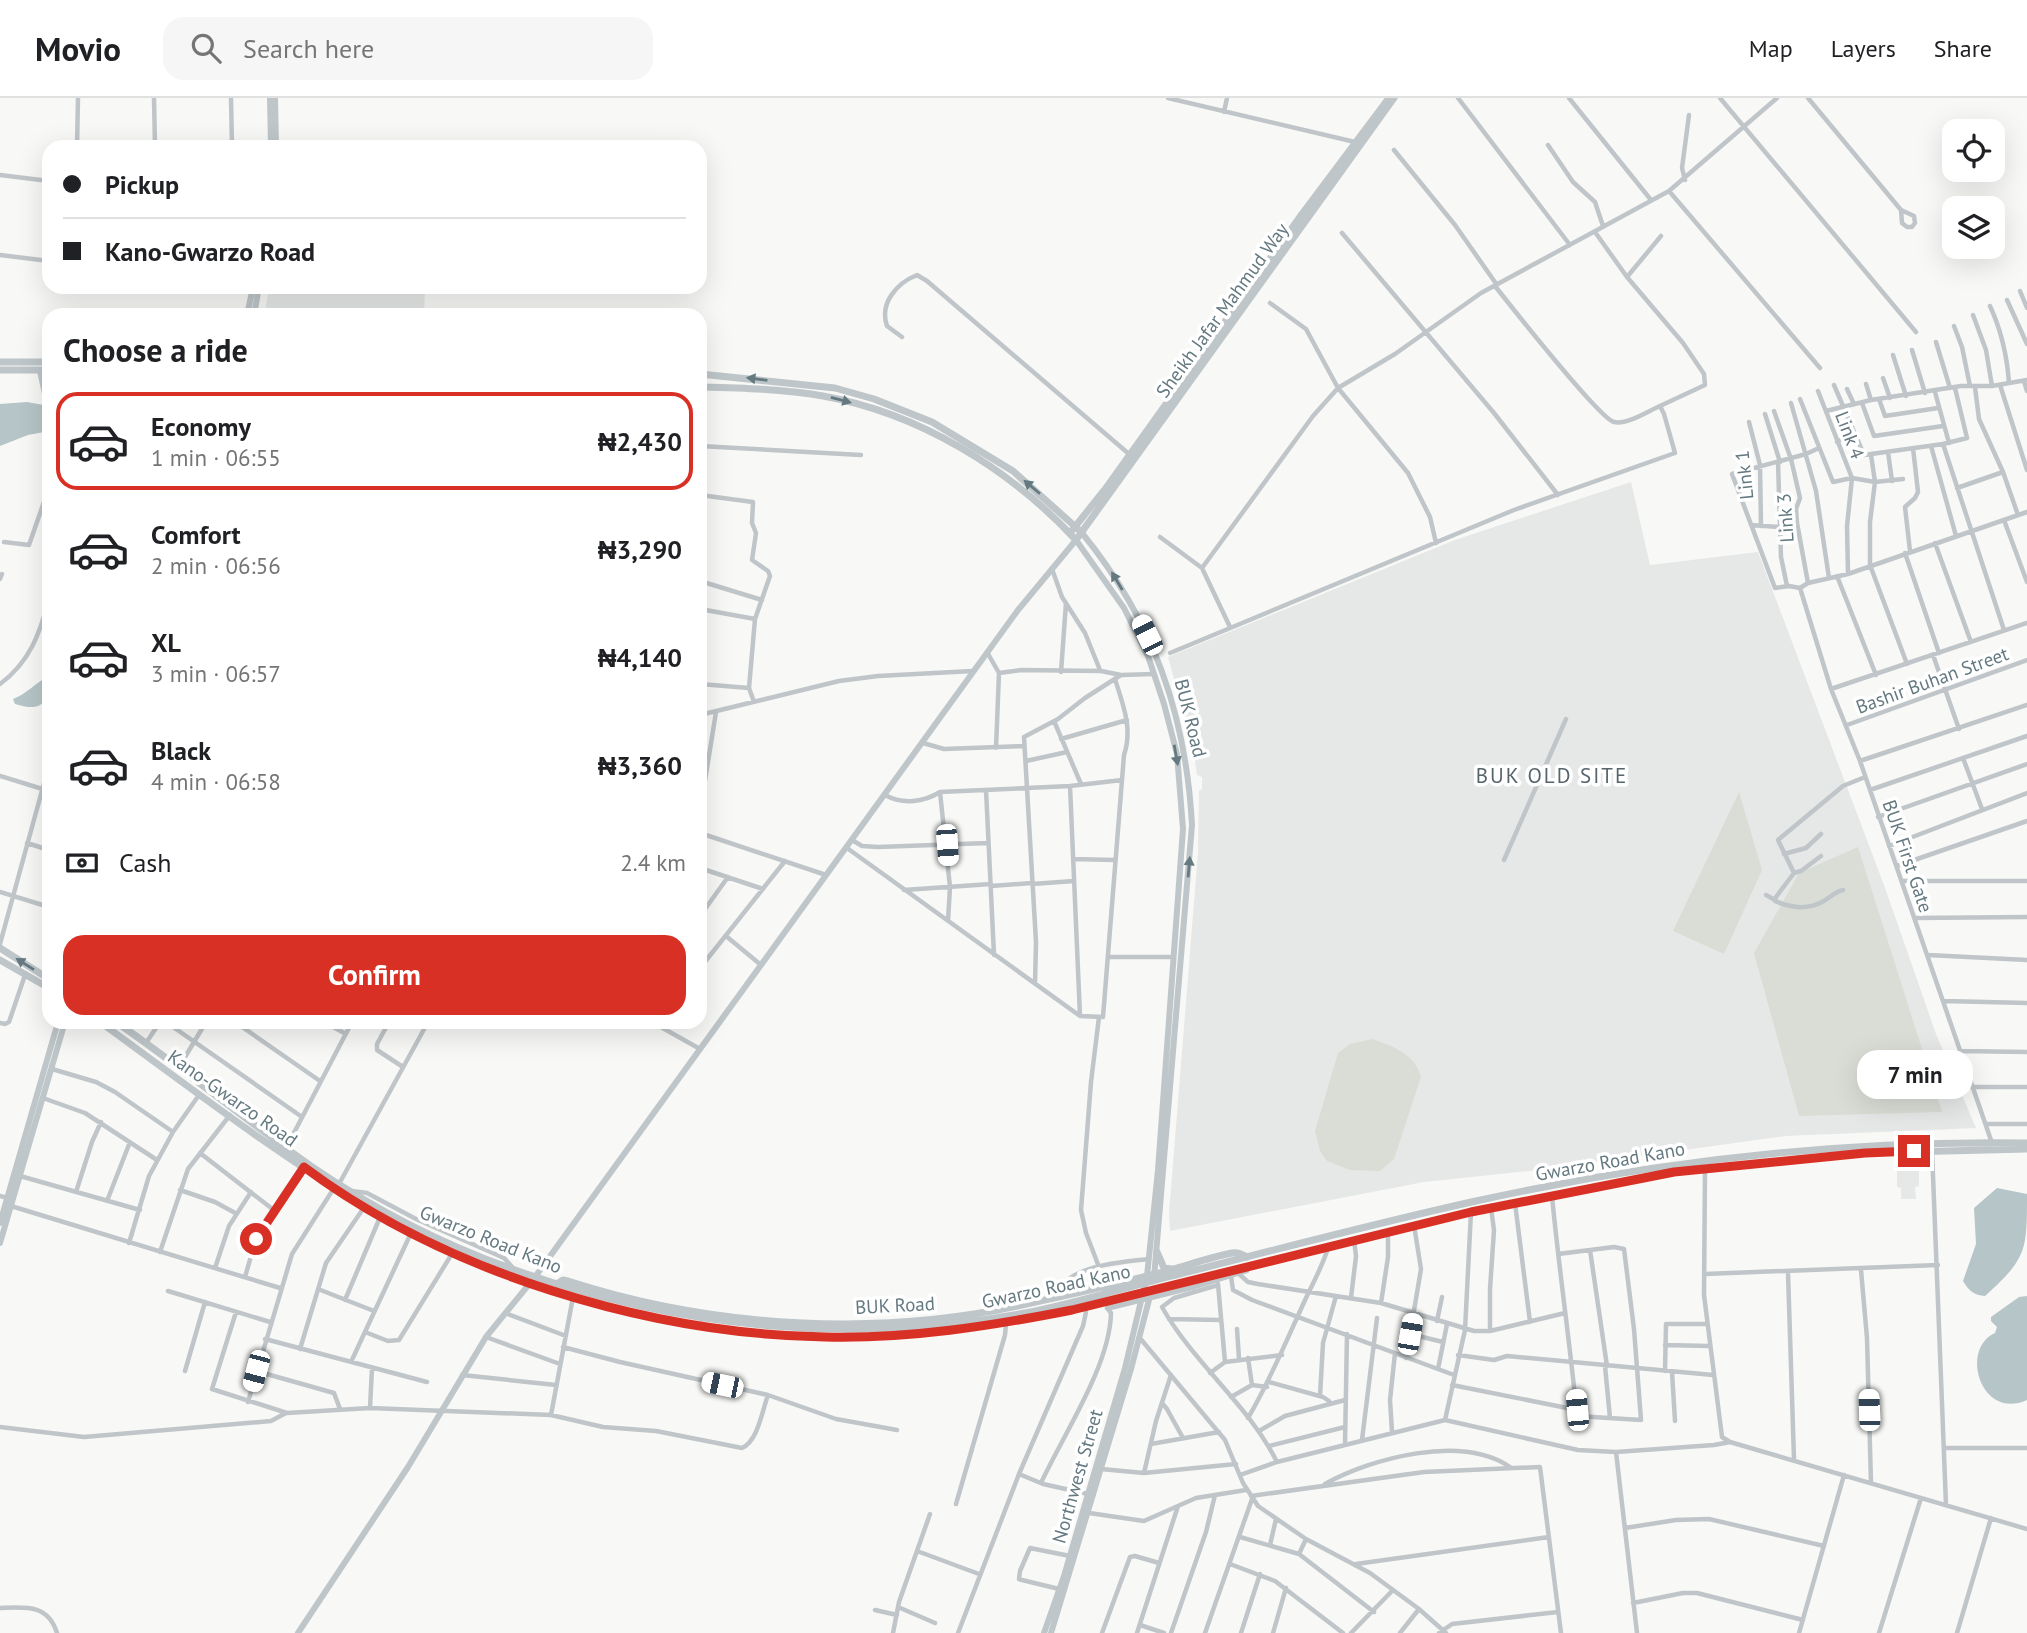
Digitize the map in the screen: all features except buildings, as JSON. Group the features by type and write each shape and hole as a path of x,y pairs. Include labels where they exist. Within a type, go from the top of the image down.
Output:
{"main road":[{"path":"273,98 273,140"},
{"name":"Sheikh Jafar Mahmud Way","path":"1076,533 1129,454 1388,98"},
{"name":"Sheikh Jafar Mahmud Way","path":"1076,533 1394,98"},
{"path":"0,362 42,362"},
{"path":"0,370 39,370"},
{"name":"BUK Road","path":"707,375 835,388 921,417 975,446 1013,471 1107,565 1143,625 1167,679 1190,783 1192,825 1149,1259 1151,1276"},
{"name":"BUK Road","path":"707,388 824,396 892,415 965,450 1076,533 1137,631 1164,704 1177,754 1183,829 1173,957 1172,1028 1157,1252 1151,1276"},
{"path":"298,1633 408,1468 486,1337 532,1280 1076,533"},
{"path":"0,946 42,974"},
{"path":"0,960 42,984"},
{"path":"3,1221 11,1206 20,1176 56,1029"},
{"path":"0,1243 4,1197 43,1098 63,1029"},
{"name":"Kano-Gwarzo Road","path":"110,1029 304,1167 365,1206 453,1252 573,1297 680,1322 760,1333 823,1337 882,1336 1006,1324 1471,1212 1674,1172 1895,1148 2027,1149"},
{"name":"Gwarzo Road Kano","path":"127,1029 336,1186 351,1191 435,1236 532,1280 725,1318 811,1326 898,1325 1025,1309 1480,1200 1585,1180 1721,1159 2027,1143"},
{"path":"1157,1252 1164,1268 1173,1269"},
{"path":"1025,1309 1070,1294 1151,1276 1233,1253 1248,1257"},
{"path":"1047,1315 1053,1318 1086,1312 1218,1282 1252,1265"},
{"path":"1138,1326 1151,1276"},
{"name":"Northwest Street","path":"1051,1633 1131,1369 1138,1326"},
{"name":"Northwest Street","path":"1044,1633 1138,1326"}],"street":[{"path":"77,140 78,98"},
{"path":"154,98 155,140"},
{"path":"231,98 232,140"},
{"path":"1168,98 1354,142"},
{"path":"1224,112 1227,98"},
{"path":"1458,98 1570,245"},
{"path":"1569,98 1651,200"},
{"path":"1720,98 1916,332"},
{"path":"1202,569 1313,416 1338,388 1388,358 1496,285 1669,191 1685,180 1777,98"},
{"path":"1808,98 1901,210"},
{"path":"1685,180 1682,168 1689,115"},
{"path":"1548,145 1573,182 1595,202 1603,226"},
{"path":"1394,150 1455,225 1496,285 1564,371 1608,419 1622,422 1702,387 1706,384 1706,377 1684,343 1627,276 1595,232"},
{"path":"0,175 42,180"},
{"path":"1669,191 1821,368"},
{"path":"1342,233 1494,413 1558,495"},
{"path":"1627,276 1661,236"},
{"path":"0,255 42,260"},
{"path":"902,337 887,326 884,311 893,292 917,275 1129,454"},
{"path":"2020,291 2027,308"},
{"path":"2007,300 2027,344"},
{"path":"1270,303 1306,329 1338,388 1413,481 1430,517 1436,542"},
{"path":"1990,306 2002,333 2009,383"},
{"path":"1973,315 1986,350 1992,386"},
{"path":"1954,326 1973,387 1979,419 2018,514"},
{"path":"1834,384 1863,454 1913,449 1967,438 1936,342"},
{"path":"1912,350 1925,393"},
{"path":"1893,355 1906,396"},
{"path":"39,370 42,384"},
{"path":"1883,378 1891,398"},
{"path":"1826,411 1871,400 2025,380 2027,391"},
{"path":"1866,384 1871,400"},
{"path":"2000,385 2027,470"},
{"path":"1847,389 1854,404"},
{"name":"Link 4","path":"1818,391 1852,478 1847,526 1848,573"},
{"path":"1935,392 1950,443"},
{"path":"1800,399 1833,482 1852,478 1875,482 1903,479"},
{"path":"1879,399 1885,416 1938,408"},
{"path":"1862,402 1874,436 1943,426"},
{"path":"1791,403 1816,491 1829,578"},
{"path":"1170,653 1514,510 1675,453 1660,406"},
{"name":"Link 3","path":"1774,411 1791,458 1800,498 1796,509 1797,523 1808,583"},
{"path":"1765,414 1779,462 1779,527 1787,586"},
{"name":"Link 1","path":"1749,422 1760,466 1761,526"},
{"path":"1837,442 1853,433"},
{"path":"1943,444 2004,631"},
{"path":"1943,444 1970,532"},
{"path":"707,446 861,455"},
{"path":"1931,446 1956,536"},
{"path":"1819,448 1732,474 1775,588 1800,588 1808,583 1848,573 2027,512"},
{"path":"1913,449 1918,492 1905,507 1908,552 1945,690 1959,729"},
{"path":"1888,452 1892,481"},
{"path":"1871,455 1875,482 1870,522 1870,565 1907,664"},
{"path":"1956,488 2003,472"},
{"path":"707,496 753,502 752,523 756,534 752,560 770,573 755,619 749,688 754,702"},
{"path":"5,542 29,545 42,506"},
{"path":"2004,520 2027,582"},
{"path":"1751,525 1779,527"},
{"path":"1160,537 1202,569 1230,627"},
{"path":"1935,543 1971,642"},
{"path":"1052,569 1066,603 1085,633 1101,671"},
{"path":"1837,576 1876,675"},
{"path":"707,583 762,600"},
{"name":"BUK First Gate","path":"1800,588 1831,689 1860,761 1992,1143"},
{"path":"1061,672 1066,603"},
{"path":"707,610 755,619"},
{"path":"1831,689 2027,622"},
{"path":"0,684 14,673 31,653 42,623"},
{"path":"988,652 999,673 996,748"},
{"name":"Bashir Buhan Street","path":"1847,725 2027,660"},
{"path":"999,673 1021,670 1154,674"},
{"path":"707,714 839,681 878,676 974,671"},
{"path":"1035,985 1036,942 1025,736 1054,721 1121,675"},
{"path":"847,848 1080,1016 1099,1017 1104,1014 1124,754 1128,739 1127,720 1115,679"},
{"path":"707,685 749,688"},
{"path":"1860,761 2027,705"},
{"path":"707,768 716,712"},
{"path":"1503,859 1566,719"},
{"path":"1061,739 1127,720"},
{"path":"1054,721 1081,785"},
{"path":"1870,790 2027,736"},
{"path":"923,743 944,749 1024,746"},
{"path":"1026,761 1066,752"},
{"path":"1963,758 1982,809"},
{"path":"1878,817 2027,764"},
{"path":"0,776 42,789 0,946"},
{"path":"1794,873 1778,844 1779,837 1843,786 1865,777"},
{"path":"885,795 907,802 931,798 940,792 1070,786 1122,780"},
{"path":"1070,786 1080,1016"},
{"path":"986,790 994,956"},
{"path":"940,792 950,887 948,921"},
{"path":"1889,846 2027,793"},
{"path":"1897,866 2027,821"},
{"path":"1784,854 1806,848 1821,834"},
{"path":"707,835 827,875"},
{"path":"852,840 866,847 988,843"},
{"path":"27,843 42,848"},
{"path":"1775,900 1794,873 1821,856"},
{"path":"1073,859 1115,860"},
{"path":"707,959 785,861"},
{"path":"707,870 763,889"},
{"path":"707,906 728,877"},
{"path":"904,890 1074,881"},
{"path":"1902,881 2027,881"},
{"path":"1766,895 1788,906 1804,907 1843,890"},
{"path":"0,892 42,905"},
{"path":"1915,918 2027,917"},
{"path":"726,936 761,965"},
{"path":"1928,955 2027,960"},
{"path":"1109,957 1173,957"},
{"path":"0,1023 9,1022 25,975"},
{"path":"1944,1001 2027,1003"},
{"path":"1099,1017 1081,1210 1086,1233 1099,1267"},
{"path":"146,1043 155,1029"},
{"path":"176,1029 302,1117"},
{"path":"179,1067 202,1029"},
{"path":"245,1029 320,1081"},
{"path":"337,1029 346,1034"},
{"path":"286,1147 348,1029"},
{"path":"385,1029 377,1044 377,1050 403,1067"},
{"path":"248,1402 292,1254 301,1236 336,1186 424,1029"},
{"path":"670,1029 700,1049"},
{"path":"1960,1051 2027,1052"},
{"path":"52,1069 96,1082 116,1092 173,1132"},
{"path":"1972,1087 2027,1087"},
{"path":"129,1243 149,1176 173,1132 200,1094"},
{"path":"43,1098 85,1113 157,1160"},
{"path":"160,1252 188,1169 230,1115"},
{"path":"76,1192 101,1122"},
{"path":"1987,1124 2027,1124"},
{"path":"107,1201 130,1142"},
{"path":"1933,1150 1946,1505"},
{"path":"200,1153 275,1211"},
{"path":"245,1277 256,1239 304,1167"},
{"path":"1705,1169 1704,1294 1722,1437 1730,1442 2027,1529"},
{"path":"20,1176 139,1210"},
{"path":"180,1190 215,1202 237,1214"},
{"path":"215,1268 229,1226 251,1192"},
{"path":"1552,1196 1558,1254 1578,1416 1642,1420 1624,1250 1614,1247 1558,1254"},
{"path":"1515,1203 1530,1322"},
{"path":"11,1206 280,1288"},
{"path":"300,1349 330,1255 365,1206"},
{"path":"1490,1331 1494,1230 1491,1208"},
{"path":"1445,1420 1465,1330 1471,1212"},
{"path":"345,1300 381,1215"},
{"path":"1406,1358 1421,1262 1414,1225"},
{"path":"351,1362 411,1232"},
{"path":"1381,1303 1388,1257 1388,1232"},
{"path":"1351,1298 1356,1256 1354,1240"},
{"path":"1248,1418 1282,1355 1328,1248"},
{"path":"1590,1250 1606,1366 1610,1418"},
{"path":"365,1332 388,1340 398,1340 453,1252"},
{"path":"1070,1294 1068,1283 1071,1276 1099,1267 1149,1259"},
{"path":"1705,1275 1938,1265"},
{"path":"1861,1270 1867,1338 1871,1483"},
{"path":"1788,1273 1794,1459"},
{"path":"1454,1375 1348,1334 1298,1318 1233,1290 1235,1275 1248,1282 1381,1303 1465,1330 1490,1331 1565,1313"},
{"path":"1224,1362 1218,1282 1165,1303 1162,1307 1169,1319 1259,1431 1277,1462"},
{"path":"318,1289 374,1311"},
{"path":"169,1291 270,1322"},
{"path":"1320,1396 1323,1343 1336,1296"},
{"path":"551,1415 573,1297"},
{"path":"1437,1321 1442,1297"},
{"path":"185,1371 205,1302"},
{"path":"1041,1483 1073,1423 1108,1340 1111,1313 1107,1307"},
{"path":"236,1312 212,1389 287,1413"},
{"path":"958,1633 979,1574 1083,1325 1086,1312"},
{"path":"505,1313 566,1336"},
{"path":"1362,1440 1377,1318"},
{"path":"1169,1319 1220,1320"},
{"path":"956,1504 1006,1324"},
{"path":"1438,1369 1447,1324"},
{"path":"1665,1371 1666,1324 1707,1324"},
{"path":"1237,1329 1238,1359"},
{"path":"1345,1444 1348,1334"},
{"path":"1410,1334 1443,1342"},
{"path":"1138,1336 1219,1432 1246,1490 1262,1509 1306,1539 1354,1564 1393,1590 1419,1609 1442,1632 1452,1624 1558,1612"},
{"path":"486,1337 560,1364"},
{"path":"265,1339 427,1382"},
{"path":"1665,1345 1709,1346"},
{"path":"564,1347 768,1395 836,1419 897,1430"},
{"path":"1392,1432 1391,1371 1395,1353"},
{"path":"1210,1373 1224,1362 1282,1355"},
{"path":"1458,1355 1494,1360 1507,1356 1713,1375"},
{"path":"1248,1358 1252,1385"},
{"path":"370,1408 372,1368"},
{"path":"256,1371 334,1393 340,1409"},
{"path":"1672,1372 1675,1421"},
{"path":"461,1375 556,1385"},
{"path":"1144,1473 1161,1403 1171,1375"},
{"path":"1231,1397 1252,1385 1268,1384 1320,1396 1330,1402"},
{"path":"1452,1385 1577,1410"},
{"path":"0,1427 84,1437 250,1423 271,1420 287,1413 370,1408 442,1409 551,1415 603,1427 656,1431 742,1448 751,1440 768,1395"},
{"path":"1259,1431 1285,1416 1345,1400"},
{"path":"1161,1403 1183,1438"},
{"path":"1240,1475 1277,1462 1445,1420 1578,1450 1616,1452 1730,1442"},
{"path":"1269,1446 1345,1427"},
{"path":"1151,1444 1219,1432"},
{"path":"1945,1448 2027,1448"},
{"path":"1321,1486 1343,1474 1386,1460 1442,1450 1498,1460 1511,1468"},
{"path":"1616,1452 1637,1633"},
{"path":"1101,1469 1144,1473 1236,1464"},
{"path":"1252,1498 1424,1472 1542,1468 1561,1633"},
{"path":"1019,1474 1041,1483 1088,1494"},
{"path":"1799,1633 1844,1475"},
{"path":"1088,1513 1143,1521 1196,1498 1246,1490"},
{"path":"1171,1633 1209,1524 1216,1495"},
{"path":"1205,1633 1252,1498"},
{"path":"1879,1633 1921,1498"},
{"path":"1137,1633 1178,1506"},
{"path":"893,1633 898,1607 930,1514"},
{"path":"1270,1545 1276,1518"},
{"path":"1957,1633 1991,1518"},
{"path":"1625,1528 1676,1520 1709,1519 1824,1546"},
{"path":"1240,1537 1299,1554 1374,1612"},
{"path":"1354,1564 1549,1537"},
{"path":"1299,1554 1306,1539"},
{"path":"1059,1589 1021,1580 1020,1571 1030,1548 1069,1556"},
{"path":"917,1551 979,1574"},
{"path":"1102,1633 1130,1557 1159,1563"},
{"path":"1230,1564 1259,1574 1286,1588 1343,1633"},
{"path":"1241,1633 1259,1574"},
{"path":"1273,1633 1286,1588"},
{"path":"1352,1633 1393,1590"},
{"path":"1633,1602 1697,1593 1803,1620"},
{"path":"898,1607 934,1623"},
{"path":"0,1608 43,1611 51,1617 57,1633"},
{"path":"1400,1633 1419,1609"},
{"path":"875,1610 897,1615"},
{"path":"1140,1625 1164,1633"}],"shaded area":[{"path":"268,294 425,294 424,308 266,308"},
{"path":"27,402 42,405 42,432 0,446 0,404"},
{"path":"1631,482 1650,565 1758,552 1884,885 1936,1034 1976,1128 1786,1136 1539,1170 1424,1182 1170,1231 1169,1213 1202,777 1197,775 1168,657 1455,540"},
{"path":"42,680 42,704 32,707 15,704 13,699"},
{"path":"1739,792 1762,870 1724,954 1673,931"},
{"path":"1858,847 1942,1112 1799,1116 1754,953 1799,873"},
{"path":"1372,1039 1395,1048 1408,1057 1414,1062 1421,1077 1394,1159 1380,1171 1350,1170 1327,1161 1320,1151 1315,1131 1338,1053 1350,1044"},
{"path":"1897,1171 1919,1171 1919,1186 1915,1187 1916,1199 1901,1199 1901,1188 1897,1187"},
{"path":"1997,1188 2027,1194 2025,1241 2017,1262 2009,1272 1985,1296 1978,1295 1963,1281 1976,1244 1974,1208"},
{"path":"2027,1296 2027,1400 2011,1404 1998,1401 1987,1392 1977,1367 1978,1353 1984,1341 1995,1333 1997,1327 1991,1317 2019,1297"}],"district":[{"name":"BUK OLD SITE","path":"1552,775"}],"route":[{"path":"256,1239 304,1167 334,1188 411,1232 529,1283 573,1297 670,1320 760,1333 823,1337 882,1336 1006,1324 1471,1212 1674,1172 1865,1153 1914,1151"}]}
